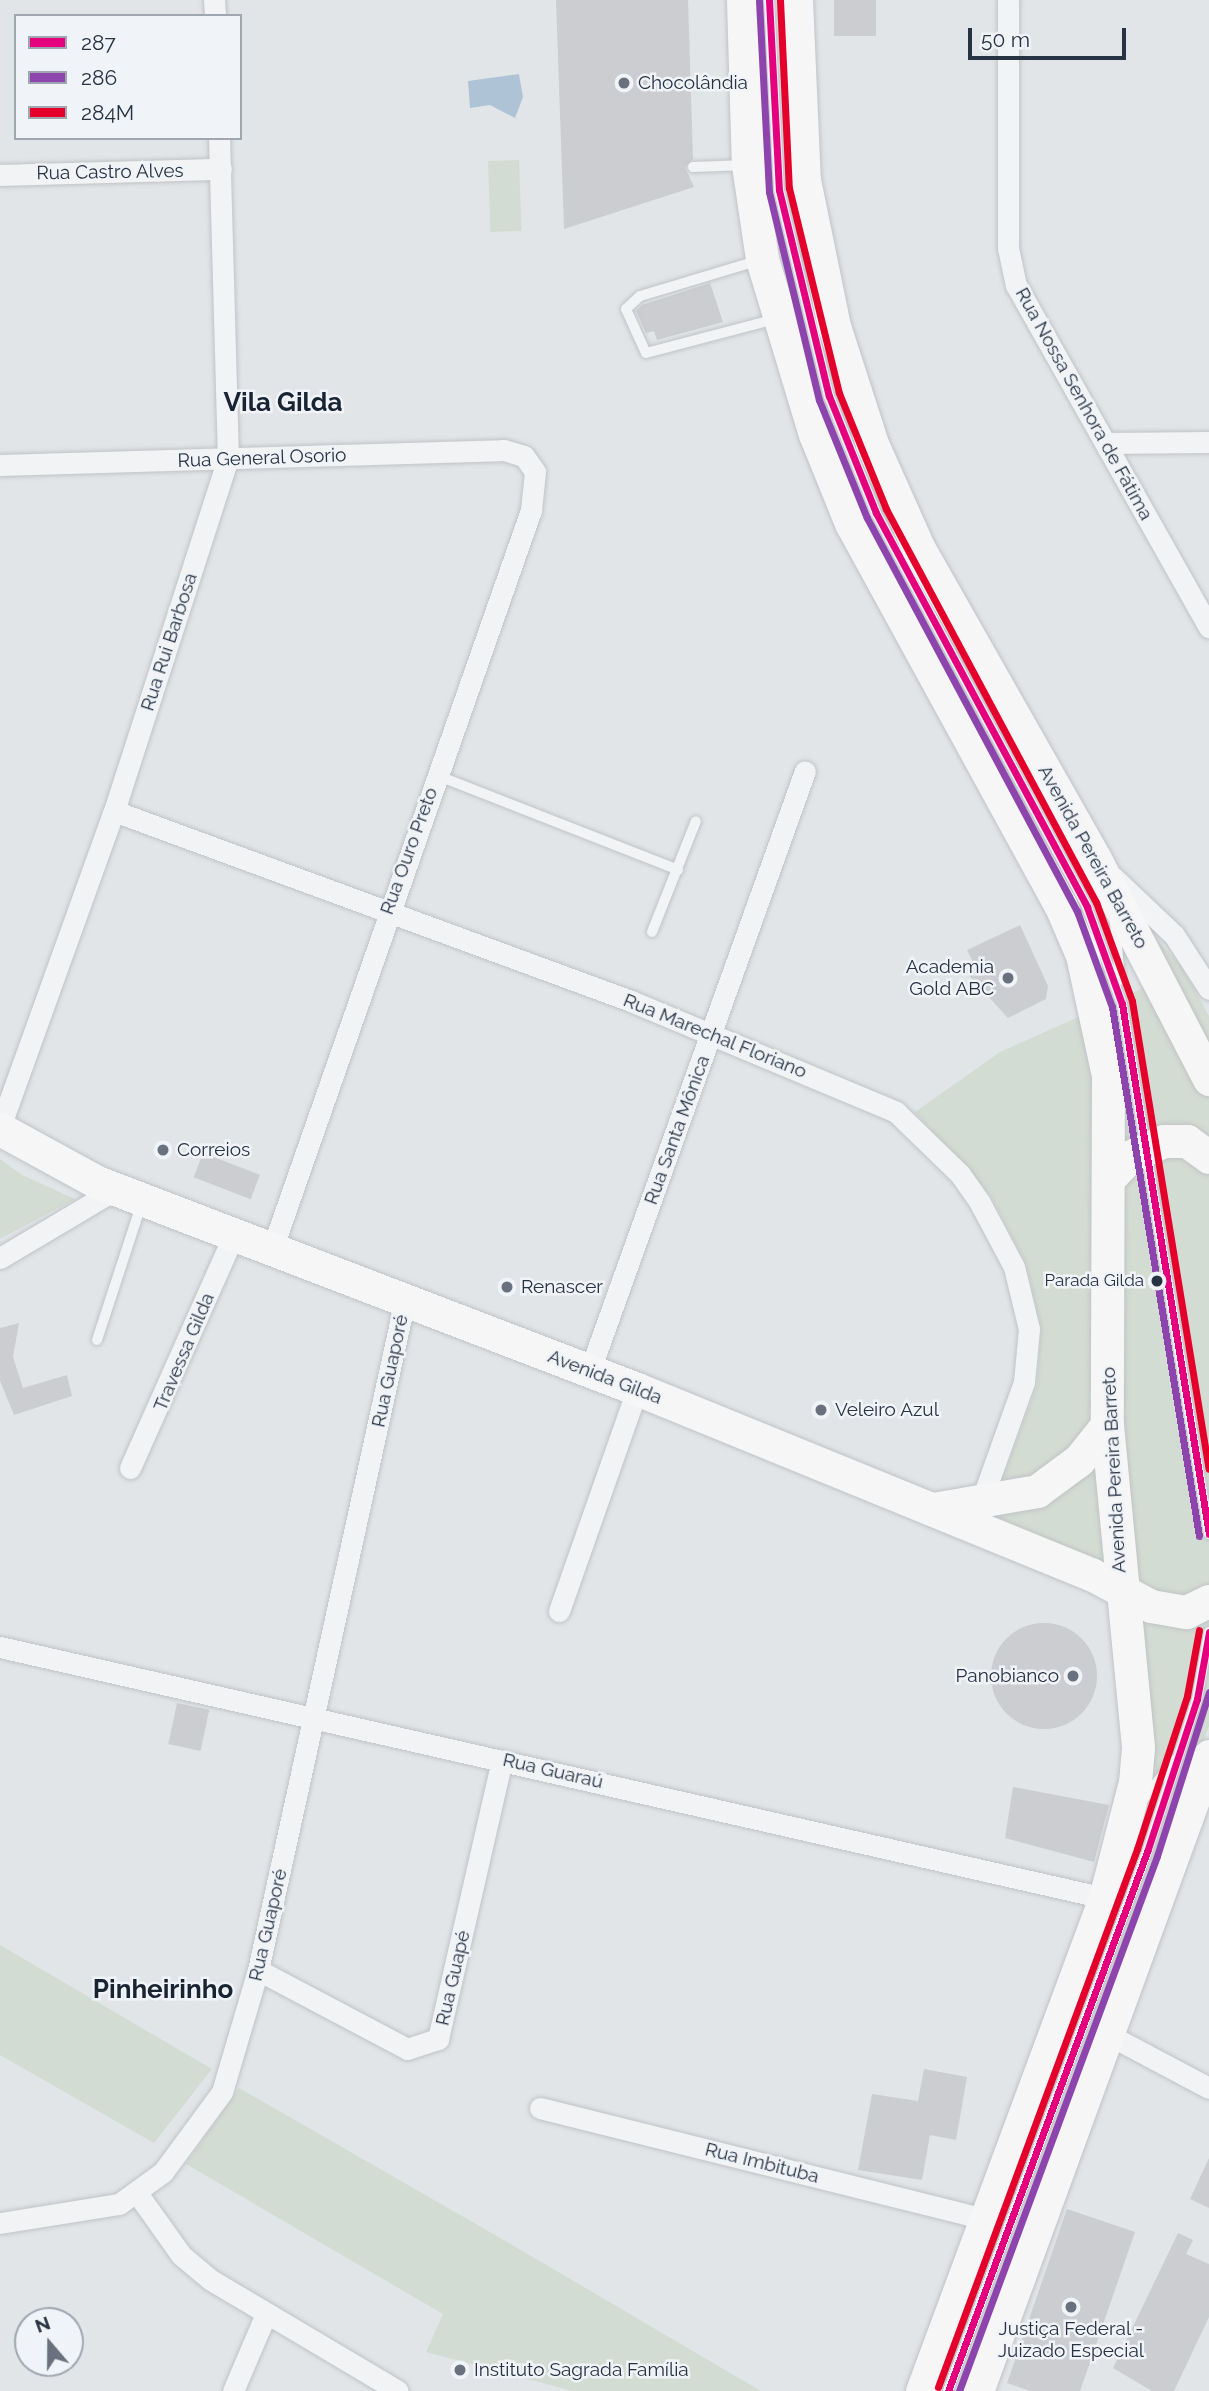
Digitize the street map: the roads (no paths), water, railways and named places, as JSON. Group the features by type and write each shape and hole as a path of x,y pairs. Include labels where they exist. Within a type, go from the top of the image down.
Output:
{"main road":[{"name":"Avenida Pereira Barreto","path":"743,0 737,165 776,319 851,523 1082,955 1108,1075 1110,1177 1107,1424 1120,1588 1138,1748 1127,1819 1105,1898 922,2391"},
{"name":"Avenida Pereira Barreto","path":"796,0 804,180 834,326 872,444 919,550 1112,890 1209,1079"},
{"name":"Avenida Gilda","path":"0,1128 130,1194 590,1370 1120,1588 1162,1610 1186,1612 1209,1601"},
{"path":"1110,1177 1148,1146 1187,1141 1209,1157"},
{"path":"927,1509 980,1505 1012,1499 1058,1479 1107,1424"},
{"path":"977,2391 1107,2034 1194,1756"}],"street":[{"name":"Rua Nossa Senhora de Fátima","path":"1008,0 1011,268 1023,302 1107,443 1209,627"},
{"name":"Rua Rui Barbosa","path":"0,1128 114,811 228,459 219,140"},
{"name":"Rua Castro Alves","path":"0,175 220,169"},
{"path":"1107,443 1209,442"},
{"name":"Rua General Osorio","path":"0,465 504,450 524,456"},
{"name":"Rua Ouro Preto","path":"272,1249 388,910 536,492 535,471 524,456"},
{"name":"Rua Santa Mônica","path":"590,1370 805,771"},
{"name":"Rua Marechal Floriano","path":"114,811 388,910 712,1035 896,1112 960,1174 999,1235 1021,1296 1030,1356 980,1505"},
{"path":"1095,859 1201,960 1209,989"},
{"path":"0,1258 130,1194"},
{"name":"Travessa Gilda","path":"130,1468 234,1234"},
{"name":"Rua Guaporé","path":"0,2223 99,2211 137,2193 163,2172 222,2092 258,1969 405,1300"},
{"path":"559,1611 637,1389"},
{"name":"Rua Guaraú","path":"0,1647 1105,1898"},
{"name":"Rua Guapé","path":"258,1969 407,2049 438,2039 502,1760"},
{"path":"1107,2034 1209,2088"},
{"name":"Rua Imbituba","path":"540,2108 984,2219"},
{"path":"137,2193 181,2255 265,2316 398,2391"},
{"path":"233,2391 265,2316"}],"lane":[{"path":"769,0 779,190 810,335 838,422 900,561 1087,907 1122,1004"},
{"path":"693,167 737,165"},
{"path":"762,259 640,296 626,309 638,348 646,353 776,319"},
{"path":"436,775 678,870"},
{"path":"652,932 696,821"},
{"path":"1112,890 1122,1004 1148,1146 1209,1534"},
{"path":"97,1340 130,1194"},
{"path":"947,2391 1194,1756 1209,1632"},
{"path":"1127,1819 1194,1756"}],"water":[{"path":"519,74 523,97 515,118 490,105 470,108 468,81"}],"place":[{"name":"Chocolândia","path":"624,83"},
{"name":"Academia Gold ABC","path":"1008,978"},
{"name":"Correios","path":"163,1150"},
{"name":"Parada Gilda","path":"1157,1281"},
{"name":"Renascer","path":"507,1287"},
{"name":"Veleiro Azul","path":"821,1410"},
{"name":"Panobianco","path":"1073,1676"},
{"name":"Justiça Federal - Juizado Especial","path":"1071,2307"},
{"name":"Instituto Sagrada Família","path":"460,2370"}],"district":[{"name":"Vila Gilda","path":"283,403"},
{"name":"Pinheirinho","path":"163,1990"}]}
